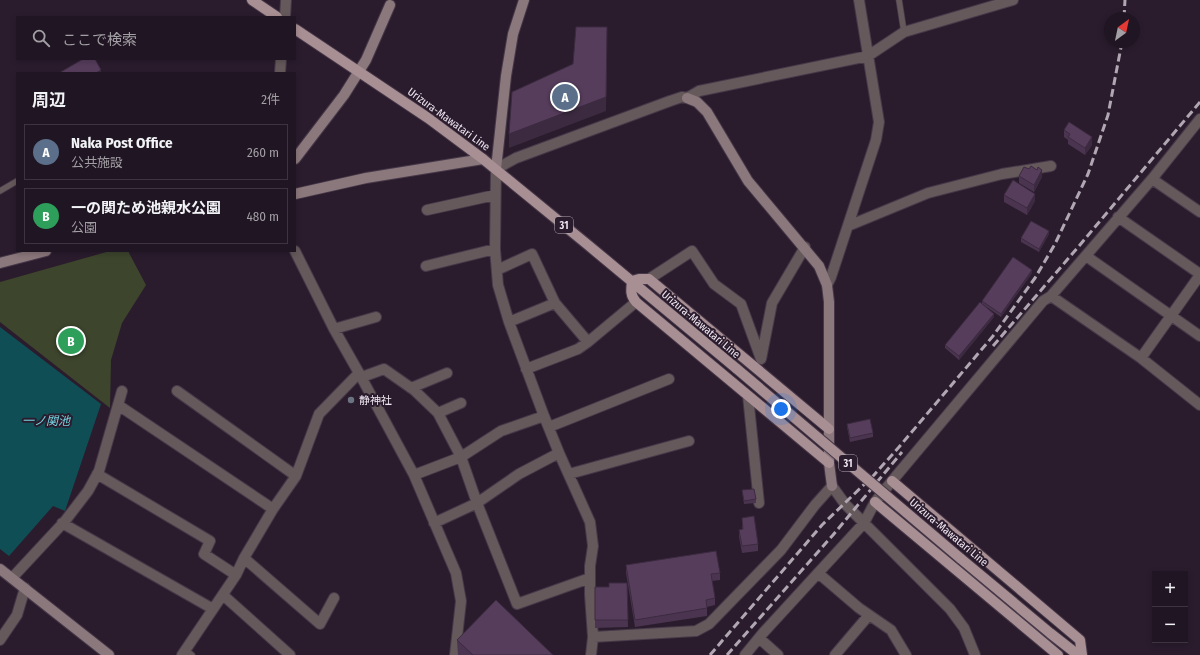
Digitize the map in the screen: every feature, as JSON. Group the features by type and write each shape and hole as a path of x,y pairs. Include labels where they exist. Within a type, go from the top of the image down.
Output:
{"main road":[{"path":"252,0 276,16"},
{"name":"Urizura-Mawatari Line","path":"296,30 428,118 496,169 632,281 960,558 1078,655"},
{"path":"829,429 649,279 632,281 632,297 636,302 829,463"},
{"path":"892,481 1080,640 1082,655"},
{"path":"875,502 1058,655"}],"street":[{"path":"285,16 286,0"},
{"path":"524,0 510,48 496,169 495,249 498,285 509,322 544,416 590,522 593,546 590,566 593,637 591,655"},
{"path":"827,285 831,277 876,140 879,122 859,0"},
{"path":"687,98 699,91 868,56 904,32 1013,0"},
{"path":"296,158 344,95 366,60 391,2"},
{"path":"280,72 281,60"},
{"path":"496,169 516,158 682,97 697,102 707,112 748,181 805,247 819,266 827,285 830,324 829,463 832,486 845,504 950,609 964,628 975,655"},
{"path":"745,655 864,523 875,502 892,481 1043,302 1052,296 1200,119"},
{"path":"296,194 366,178 483,159"},
{"path":"848,226 928,193 1002,174 1051,166"},
{"path":"1152,178 1200,212"},
{"path":"427,210 495,195"},
{"path":"1118,218 1200,274 1141,358"},
{"path":"762,373 761,359 772,303 805,247"},
{"path":"426,266 495,249"},
{"path":"649,279 692,251 714,284 741,304 761,359"},
{"path":"0,263 42,252"},
{"path":"296,252 334,329 361,375 414,475 456,573 461,601 455,655"},
{"path":"497,270 532,254 555,303 588,342"},
{"path":"1086,256 1200,336"},
{"path":"1052,296 1141,358 1200,405"},
{"path":"526,369 578,349 636,302"},
{"path":"509,322 555,303"},
{"path":"334,329 376,317"},
{"path":"187,653 213,609 236,575 272,509 296,476 318,414 361,375 384,369 411,388 438,413 461,457 517,604 590,578"},
{"path":"411,388 447,373"},
{"path":"549,427 669,379"},
{"path":"12,578 62,523 88,491 97,474 122,391"},
{"path":"177,391 296,476"},
{"path":"748,396 759,503"},
{"path":"438,413 461,403"},
{"path":"118,405 272,509"},
{"path":"414,475 461,457 501,431 544,416"},
{"path":"569,474 689,441"},
{"path":"434,523 477,502 519,474 559,453"},
{"path":"97,474 210,541 204,554 236,575"},
{"path":"593,637 696,631 709,624 781,550 815,505 832,486"},
{"path":"62,523 213,609"},
{"path":"244,558 320,624 334,598"},
{"path":"0,569 109,655"},
{"path":"818,573 859,608 891,630 906,655"},
{"path":"0,640 17,615 25,588"},
{"path":"223,595 290,655"},
{"path":"835,655 869,615"},
{"path":"759,638 778,655"}],"lane":[{"path":"899,0 904,32"},
{"path":"0,191 16,182"}],"shaded area":[{"path":"106,252 129,252 146,285 122,323 111,360 110,408 0,322 0,282"}],"water":[{"name":"一ノ関池","path":"0,327 101,404 65,511 53,506 9,556 0,549"}],"building":[{"path":"576,27 607,27 606,97 509,134 512,92 573,64"},
{"path":"81,60 96,60 101,70 98,72 61,72"},
{"path":"1069,122 1092,137 1085,148 1068,137 1070,134 1064,130"},
{"path":"1031,166 1037,170 1038,167 1042,170 1034,185 1019,176 1024,167 1029,169"},
{"path":"1013,180 1035,194 1027,208 1004,195"},
{"path":"1031,221 1049,231 1039,249 1021,238"},
{"path":"1013,257 1032,270 1001,314 982,301"},
{"path":"980,302 994,314 959,356 945,345"},
{"path":"870,419 873,433 850,438 847,424"},
{"path":"754,489 756,499 744,501 742,490"},
{"path":"754,516 758,544 742,546 739,530 743,529 742,518"},
{"path":"716,551 720,573 711,574 715,598 706,600 707,608 635,620 626,565"},
{"path":"609,583 627,583 628,620 595,620 595,587 609,587"},
{"path":"496,600 553,655 473,655 457,640"}],"railway":[{"path":"1124,12 1125,0"},
{"path":"710,655 822,525 874,475 899,447 993,336 1035,278 1055,244 1088,174 1108,115 1121,48"},
{"path":"993,346 1200,102"},
{"path":"727,655 833,535 902,452"}],"place":[{"name":"Naka Post Office","path":"565,97"},
{"name":"一の関ため池親水公園","path":"71,341"},
{"name":"静神社","path":"351,400"}]}
